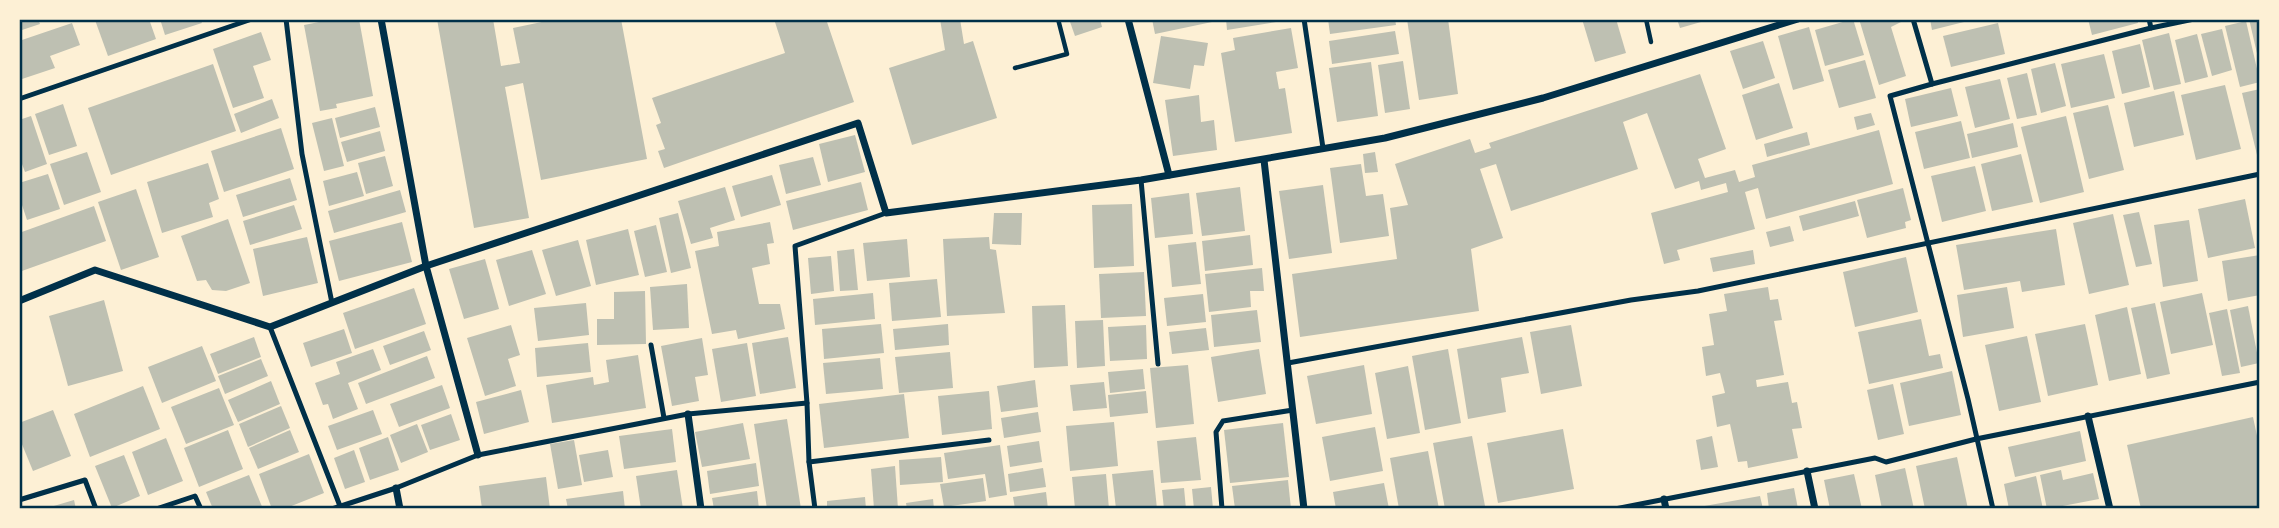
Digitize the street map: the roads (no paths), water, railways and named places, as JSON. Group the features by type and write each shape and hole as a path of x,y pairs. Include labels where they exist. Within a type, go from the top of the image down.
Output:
{"street":[{"path":"381,19 426,266 478,455"},
{"path":"1128,19 1169,175"},
{"path":"19,301 95,270 270,327 426,266 858,123 886,213 1141,180 1385,138 1543,98 1798,19"},
{"path":"1264,160 1304,509"},
{"path":"688,414 701,509"},
{"path":"2088,416 2110,509"},
{"path":"1807,471 1815,509"},
{"path":"396,488 400,509"},
{"path":"1664,499 1666,509"}],"lane":[{"path":"19,99 252,19"},
{"path":"286,19 302,154 332,303"},
{"path":"1304,19 1323,148"},
{"path":"1913,19 1932,84"},
{"path":"2149,19 2151,28"},
{"path":"1993,509 1889,96 2194,19"},
{"path":"1288,363 1631,300 1698,291 2260,174"},
{"path":"1141,180 1158,364"},
{"path":"815,509 809,462 795,246 886,213"},
{"path":"270,327 340,506"},
{"path":"651,345 664,418"},
{"path":"1615,509 1875,458 1886,462 1976,439 2260,382"},
{"path":"332,509 396,488 478,455 688,414 807,403"},
{"path":"1223,509 1216,432 1223,421 1293,410"},
{"path":"809,462 989,440"},
{"path":"19,500 85,480 96,509"},
{"path":"156,509 195,496 201,509"}]}
